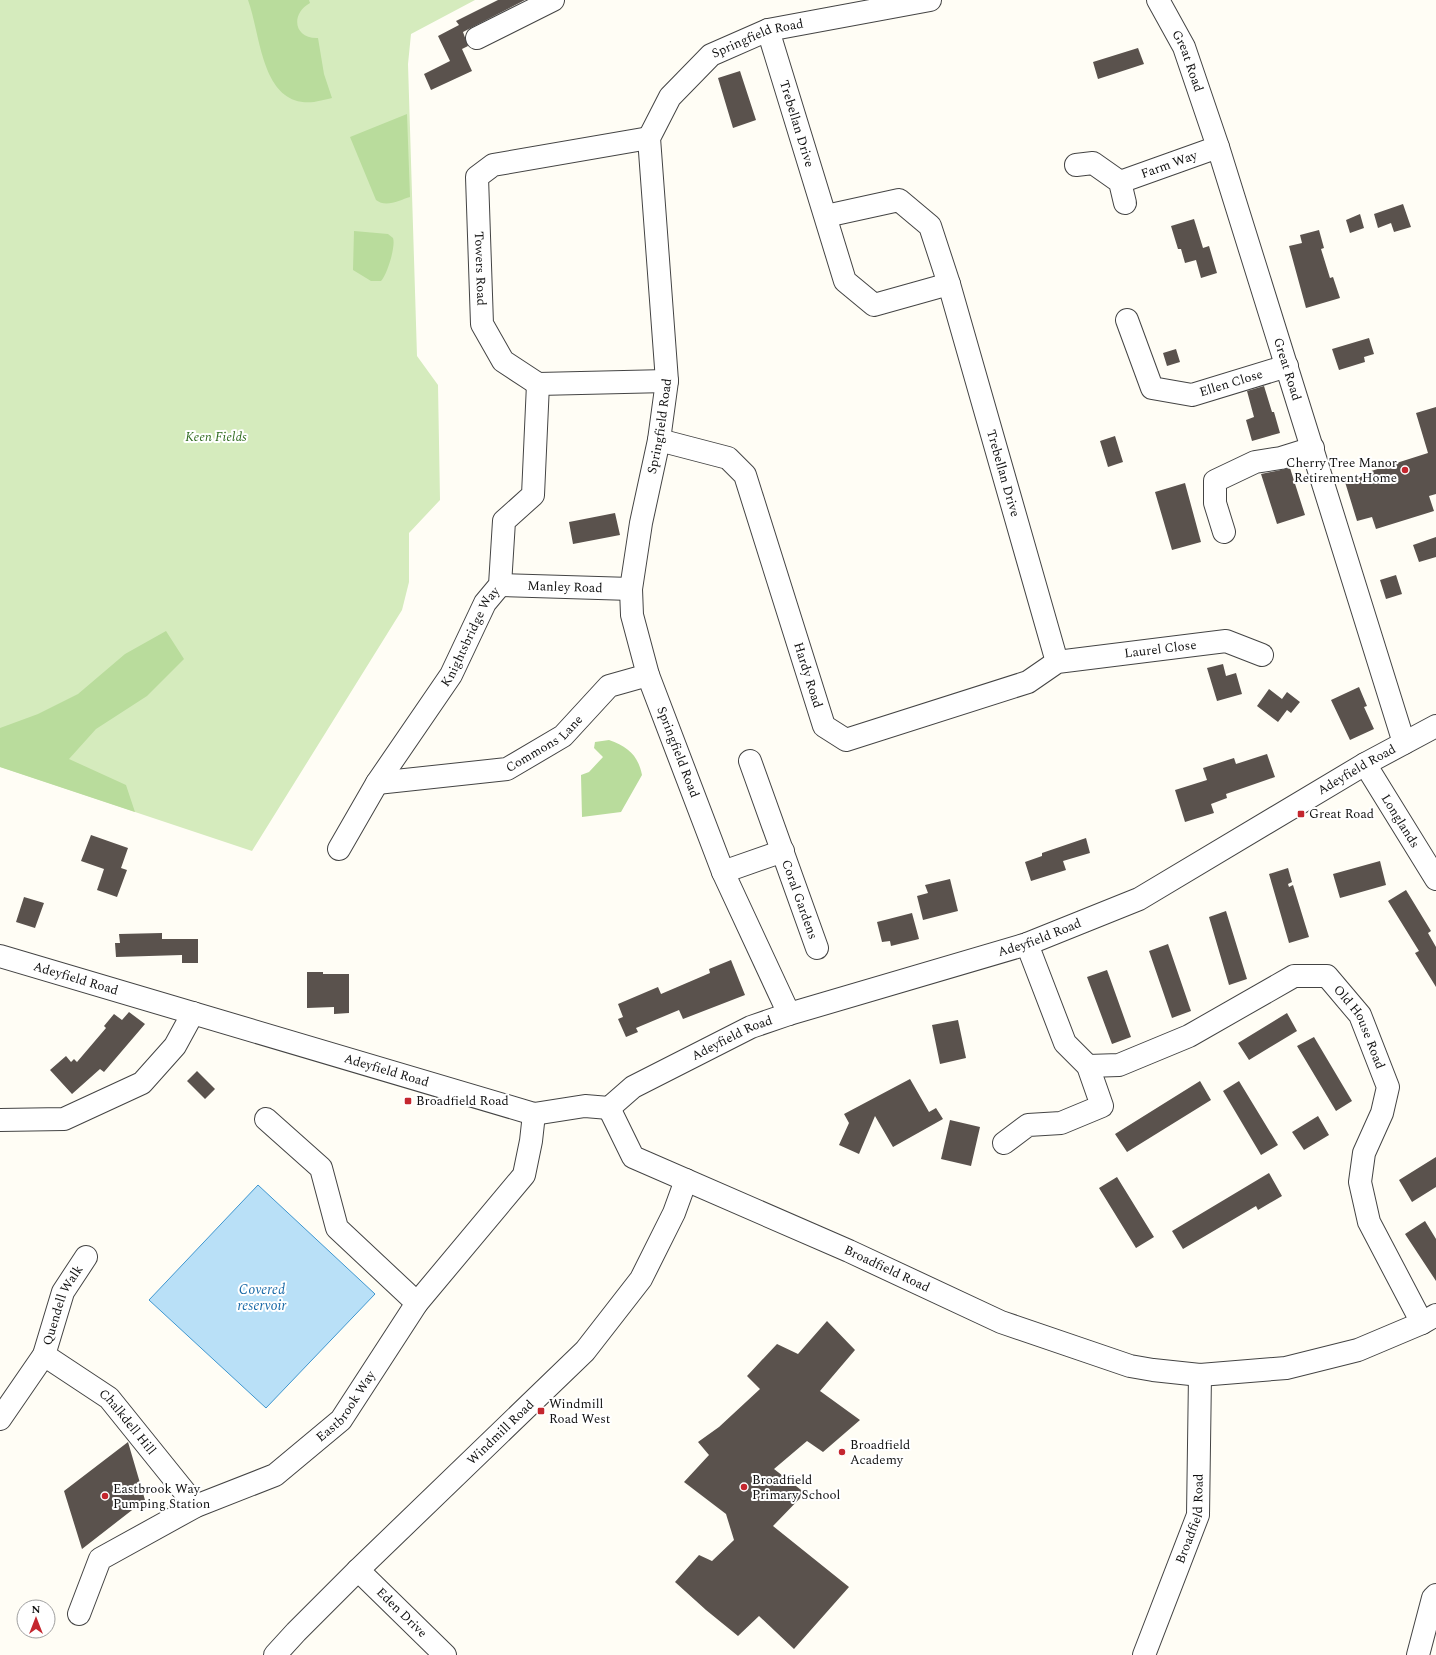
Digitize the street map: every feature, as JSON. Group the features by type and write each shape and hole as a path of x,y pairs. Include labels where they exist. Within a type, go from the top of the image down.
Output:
{"street":[{"path":"476,38 553,0"},
{"name":"Springfield Road","path":"788,1014 723,872 648,674 632,615 631,588 641,523 659,440 667,381 649,138 670,96 711,55 768,30 930,0"},
{"name":"Great Road","path":"1158,0 1184,47 1218,147 1404,743"},
{"name":"Trebellan Drive","path":"768,30 845,281 874,305 949,284"},
{"name":"Towers Road","path":"538,384 503,361 482,324 477,177 493,165 649,138"},
{"name":"Farm Way","path":"1120,182 1218,147"},
{"path":"1076,165 1093,163 1120,182 1126,203"},
{"name":"Trebellan Drive","path":"826,216 899,200 930,226 949,284 1057,662"},
{"name":"Ellen Close","path":"1127,320 1152,388 1192,395 1287,366"},
{"path":"538,384 667,381"},
{"name":"Knightsbridge Way","path":"340,849 377,783 451,675 485,603 500,585 504,521 533,495 538,384"},
{"name":"Hardy Road","path":"659,440 728,458 745,475 824,726 846,740 1028,682 1057,662"},
{"path":"1224,532 1214,503 1215,481 1255,462 1281,458 1313,448"},
{"name":"Manley Road","path":"500,585 631,588"},
{"name":"Laurel Close","path":"1057,662 1226,641 1262,655"},
{"name":"Commons Lane","path":"377,783 507,769 563,736 609,686 648,674"},
{"name":"Adeyfield Road","path":"0,956 534,1114 585,1106 609,1108 633,1087 751,1027 788,1014 1027,944 1139,899 1365,764 1436,726"},
{"name":"Coral Gardens","path":"750,760 817,948"},
{"name":"Longlands","path":"1365,764 1436,878"},
{"name":"Coral Gardens","path":"723,872 783,851"},
{"path":"1004,1143 1028,1125 1061,1122 1102,1106 1088,1066 1065,1043 1027,944"},
{"name":"Old House Road","path":"1088,1066 1119,1065 1189,1036 1294,976 1327,976 1360,1015 1388,1088 1382,1113 1364,1153 1360,1182 1369,1222 1429,1319"},
{"path":"0,1120 64,1119 142,1083 175,1046 193,1013"},
{"name":"Broadfield Road","path":"609,1108 632,1157 849,1251 1000,1322 1130,1366 1200,1375 1286,1368 1358,1350 1429,1319"},
{"name":"Eastbrook Way","path":"80,1614 100,1558 196,1506 275,1475 341,1420 417,1303 524,1175 531,1141 534,1114"},
{"path":"266,1119 321,1168 337,1228 417,1303"},
{"name":"Windmill Road","path":"275,1655 358,1570 585,1351 641,1279 674,1213 686,1180"},
{"name":"Quendell Walk","path":"0,1419 44,1355 63,1292 86,1257"},
{"name":"Chalkdell Hill","path":"44,1355 109,1398 196,1506"},
{"name":"Broadfield Road","path":"1144,1655 1198,1515 1200,1375"},
{"name":"Eden Drive","path":"358,1570 445,1655"},
{"path":"1418,1655 1433,1598 1436,1595"}],"green space":[{"name":"Keen Fields","path":"0,0 475,0 411,34 408,64 417,356 438,385 440,500 409,533 409,582 402,610 252,851 0,767"},
{"path":"248,0 309,0 310,3 299,13 297,19 298,25 304,34 310,37 318,38 324,74 332,98 314,102 296,101 283,94 273,82 266,66"},
{"path":"407,114 410,197 393,203 380,202 376,200 350,137"},
{"path":"354,231 388,234 393,238 394,242 390,260 386,273 381,281 371,281 353,270"},
{"path":"166,631 184,659 147,696 96,729 69,759 126,785 135,812 0,767 0,728 38,714 78,694 125,654"},
{"path":"609,740 627,749 635,757 642,775 621,812 582,817 581,775 589,772 603,757 594,748 595,742"}],"water":[{"name":"Covered reservoir","path":"258,1185 375,1294 266,1408 149,1300"}],"building":[{"path":"498,0 525,0 463,32 468,46 462,49 472,71 431,90 424,74 450,61 438,36 459,25 456,21"},
{"path":"1138,48 1144,64 1098,79 1093,62"},
{"path":"740,71 756,120 733,128 718,78"},
{"path":"1403,204 1411,227 1394,232 1391,223 1378,228 1374,214"},
{"path":"1360,214 1364,228 1350,233 1346,220"},
{"path":"1194,219 1203,248 1209,246 1217,273 1201,278 1196,260 1185,263 1181,249 1178,249 1171,226"},
{"path":"1319,230 1324,248 1321,249 1330,278 1333,277 1340,298 1306,308 1289,246 1302,243 1300,235"},
{"path":"1369,338 1374,354 1364,357 1365,362 1339,370 1332,349"},
{"path":"1176,349 1180,362 1167,366 1163,353"},
{"path":"1264,386 1280,433 1252,441 1246,420 1254,417 1247,391"},
{"name":"Cherry Tree Manor Retirement Home","path":"1436,407 1436,494 1429,496 1434,511 1376,529 1372,517 1357,521 1345,482 1366,475 1365,473 1428,453 1416,413"},
{"path":"1115,436 1123,462 1108,467 1100,441"},
{"path":"1290,468 1305,515 1277,524 1261,474"},
{"path":"1185,483 1201,542 1172,550 1155,492"},
{"path":"615,513 620,535 573,544 569,522"},
{"path":"1436,537 1436,557 1419,562 1413,545"},
{"path":"1396,575 1402,594 1386,599 1380,580"},
{"path":"1223,664 1226,676 1236,673 1242,694 1217,701 1207,668"},
{"path":"1359,687 1367,706 1364,707 1374,729 1350,740 1331,700"},
{"path":"1269,689 1282,699 1287,692 1300,702 1291,713 1287,710 1278,722 1257,706"},
{"path":"1267,754 1275,777 1226,794 1227,798 1211,804 1214,813 1185,822 1175,790 1207,780 1203,768 1234,758 1236,764"},
{"path":"91,835 128,848 121,868 127,870 117,897 97,890 104,869 81,861"},
{"path":"1086,838 1090,853 1063,861 1066,870 1031,881 1025,862 1042,856 1042,853"},
{"path":"1380,861 1386,885 1340,898 1333,874"},
{"path":"1288,868 1292,882 1288,884 1289,887 1293,885 1309,937 1289,943 1269,874"},
{"path":"950,879 958,911 923,920 917,896 928,893 925,885"},
{"path":"1406,890 1431,931 1428,933 1436,947 1436,987 1415,953 1419,951 1388,901"},
{"path":"24,897 44,903 35,928 16,922"},
{"path":"1226,911 1247,979 1229,985 1209,917"},
{"path":"912,913 919,939 891,946 890,941 882,942 877,922"},
{"path":"162,933 162,939 198,939 198,963 182,963 182,955 116,957 115,943 120,943 119,934"},
{"path":"1168,944 1191,1011 1172,1018 1149,951"},
{"path":"731,960 745,995 683,1019 679,1010 636,1028 638,1032 626,1037 618,1019 623,1017 618,1004 658,987 661,994 710,973 709,969"},
{"path":"1107,970 1131,1037 1112,1044 1087,977"},
{"path":"307,972 323,972 323,974 349,974 349,1013 334,1014 334,1007 307,1008"},
{"path":"129,1012 145,1024 104,1072 100,1069 72,1094 50,1070 66,1056 71,1062 74,1059 77,1062 106,1028 104,1026 114,1014 122,1020"},
{"path":"1287,1013 1297,1031 1249,1060 1238,1043"},
{"path":"958,1020 966,1058 940,1064 932,1025"},
{"path":"1314,1037 1352,1101 1336,1111 1297,1046"},
{"path":"197,1071 215,1089 205,1099 187,1081"},
{"path":"910,1079 929,1112 936,1108 943,1119 893,1147 875,1116 859,1154 839,1145 849,1123 844,1114"},
{"path":"1200,1081 1211,1100 1127,1152 1115,1134"},
{"path":"1239,1081 1278,1145 1261,1155 1223,1091"},
{"path":"1318,1116 1329,1135 1304,1150 1292,1132"},
{"path":"950,1120 980,1127 971,1166 941,1159"},
{"path":"1436,1157 1436,1187 1412,1202 1399,1180"},
{"path":"1269,1173 1282,1196 1258,1210 1256,1206 1183,1249 1172,1231"},
{"path":"1117,1177 1154,1237 1136,1248 1099,1188"},
{"path":"1425,1221 1436,1239 1436,1281 1405,1234"},
{"name":"Broadfield Primary School","path":"827,1321 855,1350 820,1391 860,1420 823,1452 807,1441 774,1469 805,1493 773,1526 849,1587 794,1649 759,1616 738,1636 675,1582 699,1555 712,1561 734,1540 726,1514 684,1482 709,1455 698,1442 719,1427 760,1389 747,1376 777,1344 798,1354"},
{"name":"Eastbrook Way Pumping Station","path":"128,1442 145,1500 82,1549 64,1491"}],"place":[{"name":"Cherry Tree Manor Retirement Home","path":"1405,470"},
{"name":"Great Road","path":"1301,814"},
{"name":"Broadfield Road","path":"408,1101"},
{"name":"Windmill Road West","path":"541,1411"},
{"name":"Broadfield Academy","path":"842,1452"},
{"name":"Broadfield Primary School","path":"744,1487"},
{"name":"Eastbrook Way Pumping Station","path":"105,1496"}]}
